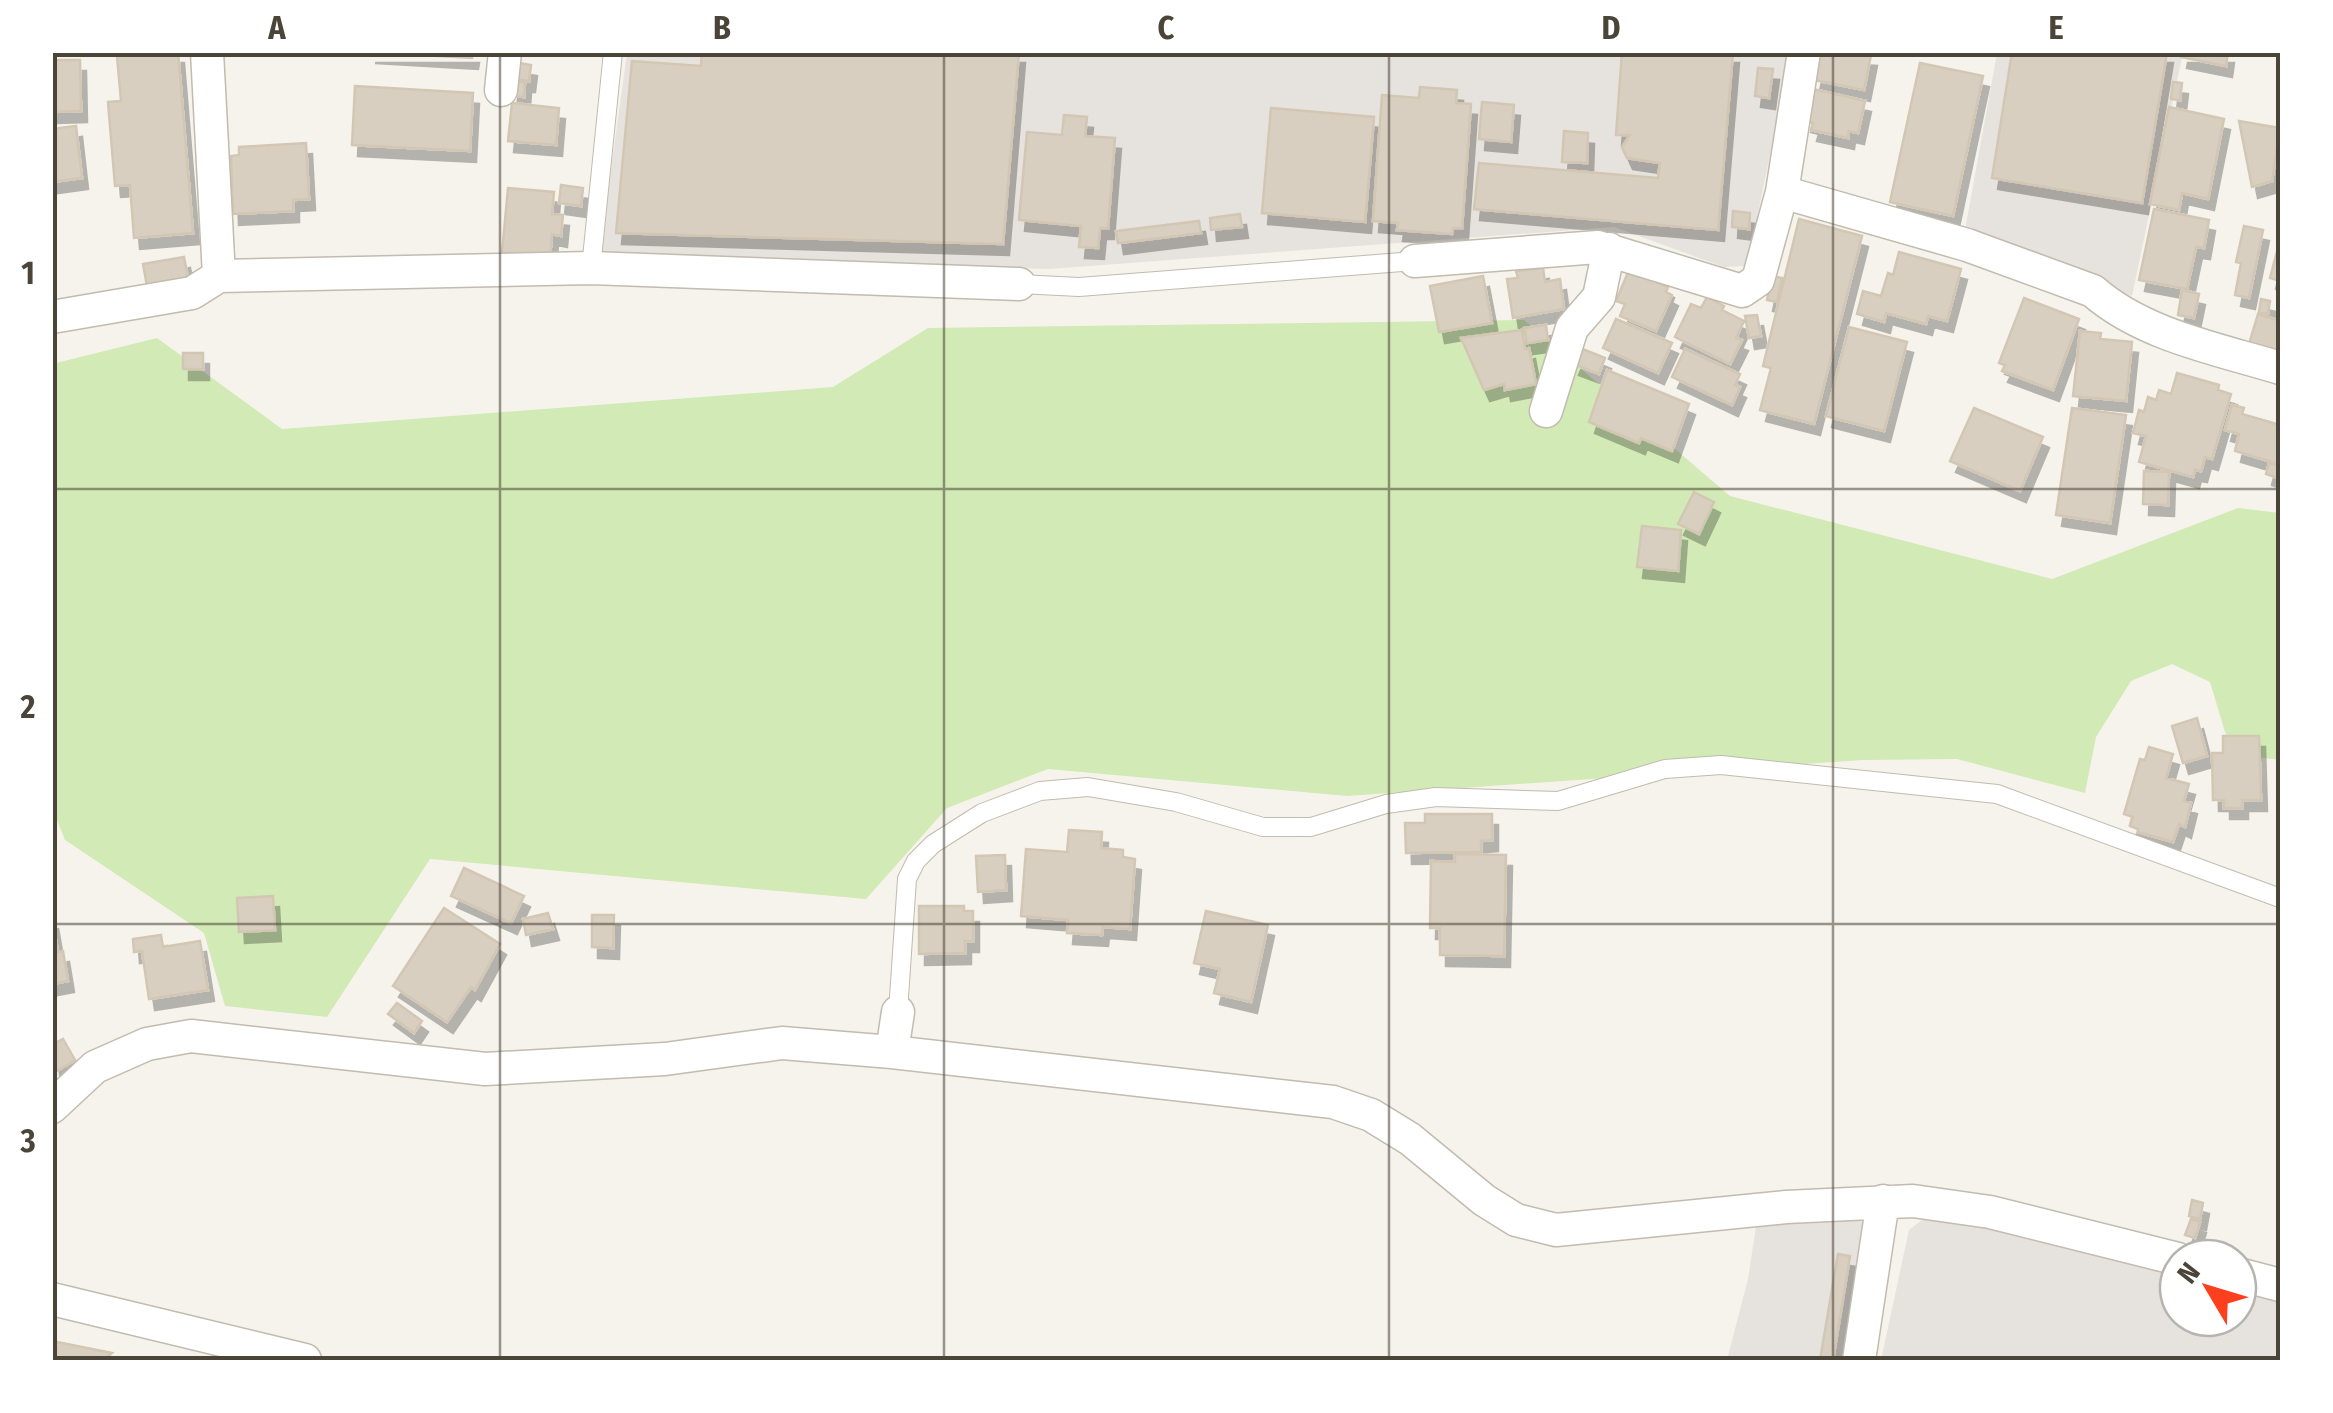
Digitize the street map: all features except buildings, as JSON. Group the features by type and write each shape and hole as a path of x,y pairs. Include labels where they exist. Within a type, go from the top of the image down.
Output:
{"street":[{"path":"208,52 219,276"},
{"path":"501,90 506,52"},
{"path":"1415,260 1598,246 1742,291 1758,280 1782,192 1804,52"},
{"path":"1782,192 1967,246 2093,292 2108,304 2174,336 2280,368"},
{"path":"1546,411 1572,328 1599,297 1609,250"},
{"path":"52,318 192,293 219,276 592,268 1019,284"},
{"path":"892,1052 898,1012"},
{"path":"52,1107 94,1068 147,1044 191,1036 485,1069 665,1058 782,1043 1333,1102 1370,1116 1410,1139 1484,1200 1516,1220 1556,1230 1913,1201 1990,1212 2158,1254"},
{"path":"1859,1360 1883,1201"},
{"path":"52,1299 304,1360"}],"lane":[{"path":"592,268 613,52"},
{"path":"1019,284 1079,287 1415,260"},
{"path":"898,1012 907,879 916,861 933,844 982,813 1040,791 1088,787 1176,802 1264,828 1311,827 1386,804 1436,796 1558,800 1665,769 1721,765 1997,794 2280,898"}],"shaded area":[{"path":"627,53 1791,53 1747,266 1724,267 1614,227 1049,269 599,257"},
{"path":"1997,53 2183,53 2132,296 1965,230"},
{"path":"1931,1213 2158,1271 2158,1338 2258,1338 2258,1296 2280,1302 2280,1360 1881,1360 1909,1230"},
{"path":"1842,1215 1868,1224 1845,1360 1727,1360 1748,1279 1757,1220"}],"green space":[{"path":"1524,320 1730,496 2052,579 2238,508 2280,513 2280,760 2240,755 2225,732 2210,682 2172,664 2131,681 2096,737 2085,793 1957,759 1862,760 1347,796 1048,769 947,808 866,899 430,859 327,1017 225,1006 204,933 65,840 53,810 52,364 157,338 282,429 833,387 928,328"}]}
